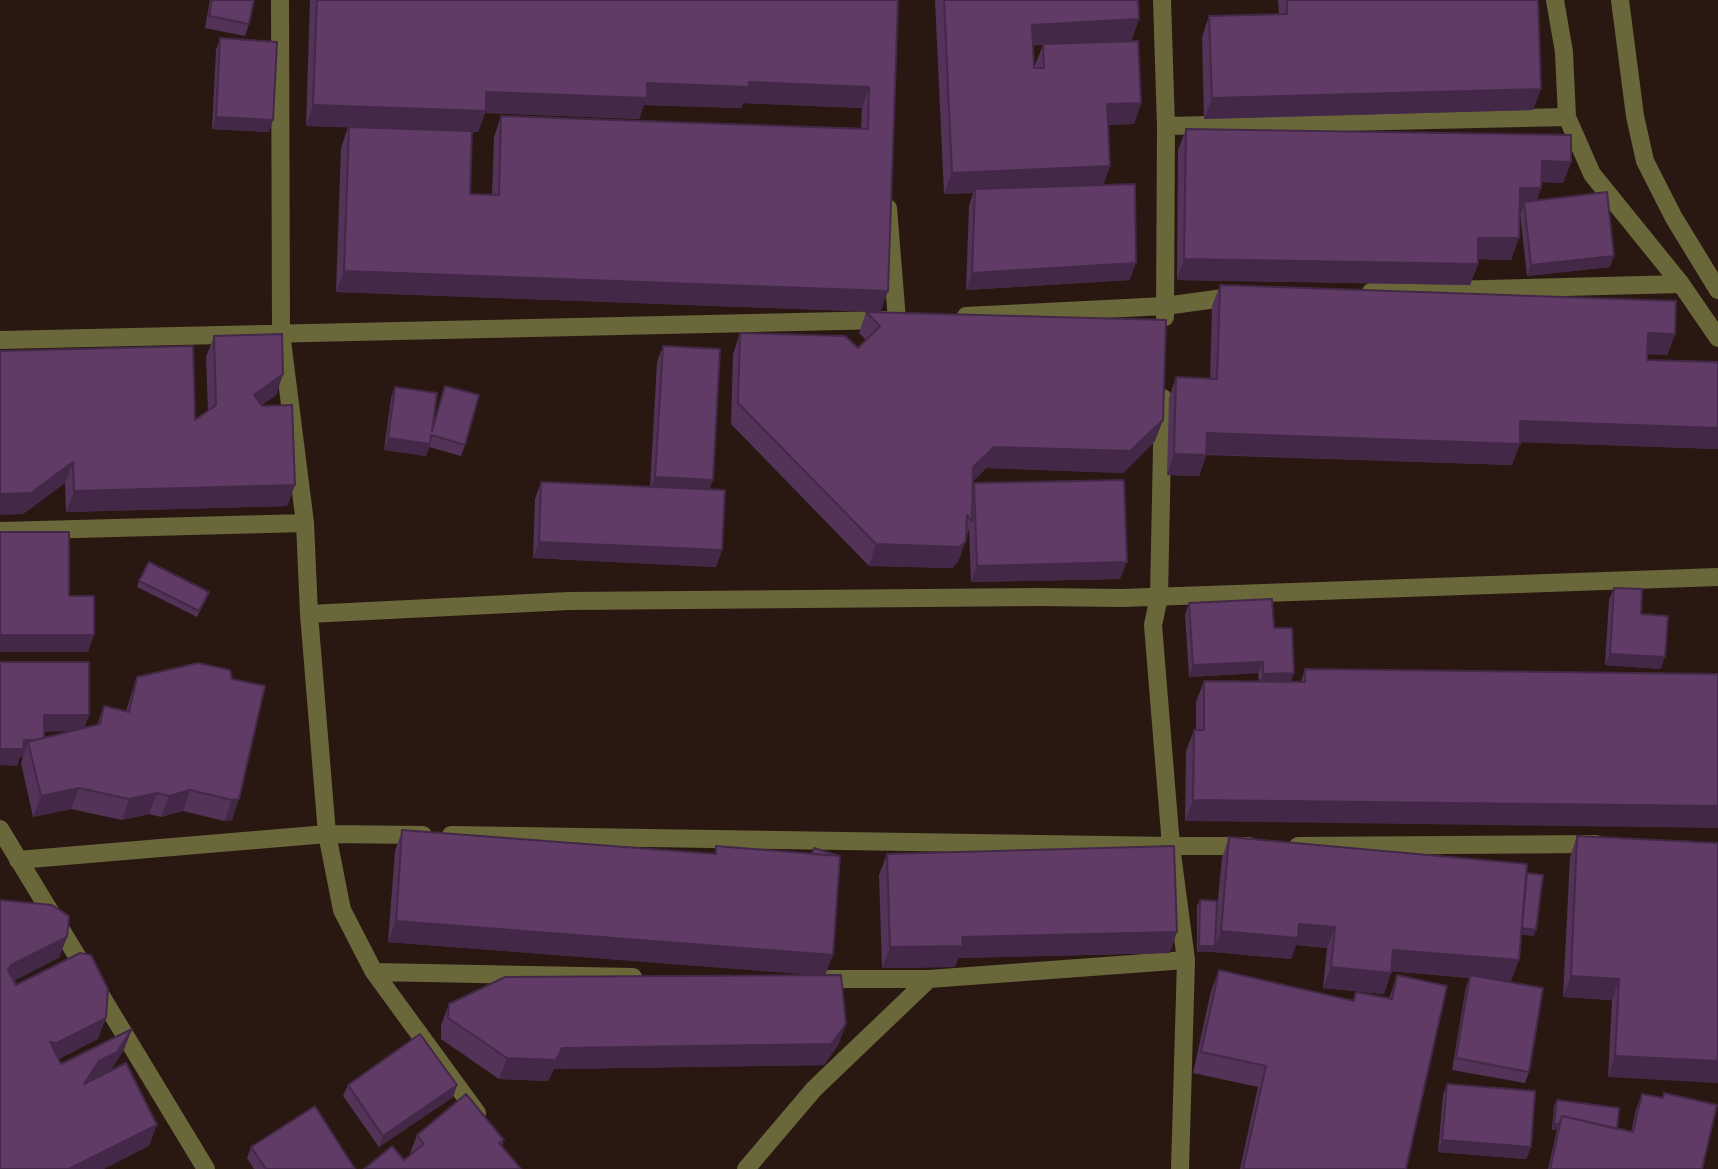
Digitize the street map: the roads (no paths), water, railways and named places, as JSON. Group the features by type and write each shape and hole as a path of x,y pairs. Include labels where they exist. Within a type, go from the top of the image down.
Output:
{"street":[{"path":"280,0 281,333 305,523 309,614 327,834 342,910 374,972 486,1125"},
{"path":"1162,0 1166,126 1164,334"},
{"path":"1555,0 1564,52 1567,117 1592,174 1681,284 1718,338"},
{"path":"1620,0 1635,116 1645,161 1674,218 1718,290"},
{"path":"1166,126 1567,117"},
{"path":"0,340 904,320 887,195"},
{"path":"1349,292 1681,284"},
{"path":"951,317 1165,306 1254,294"},
{"path":"1164,375 1159,597 1153,625 1171,846 1186,960 1180,1169"},
{"path":"0,531 305,523"},
{"path":"309,614 569,601 1159,597 1718,577"},
{"path":"0,829 206,1169"},
{"path":"18,860 327,834 1171,846 1609,844"},
{"path":"805,979 929,979 1186,960"},
{"path":"374,972 653,978"},
{"path":"746,1169 814,1088 929,979"}]}
